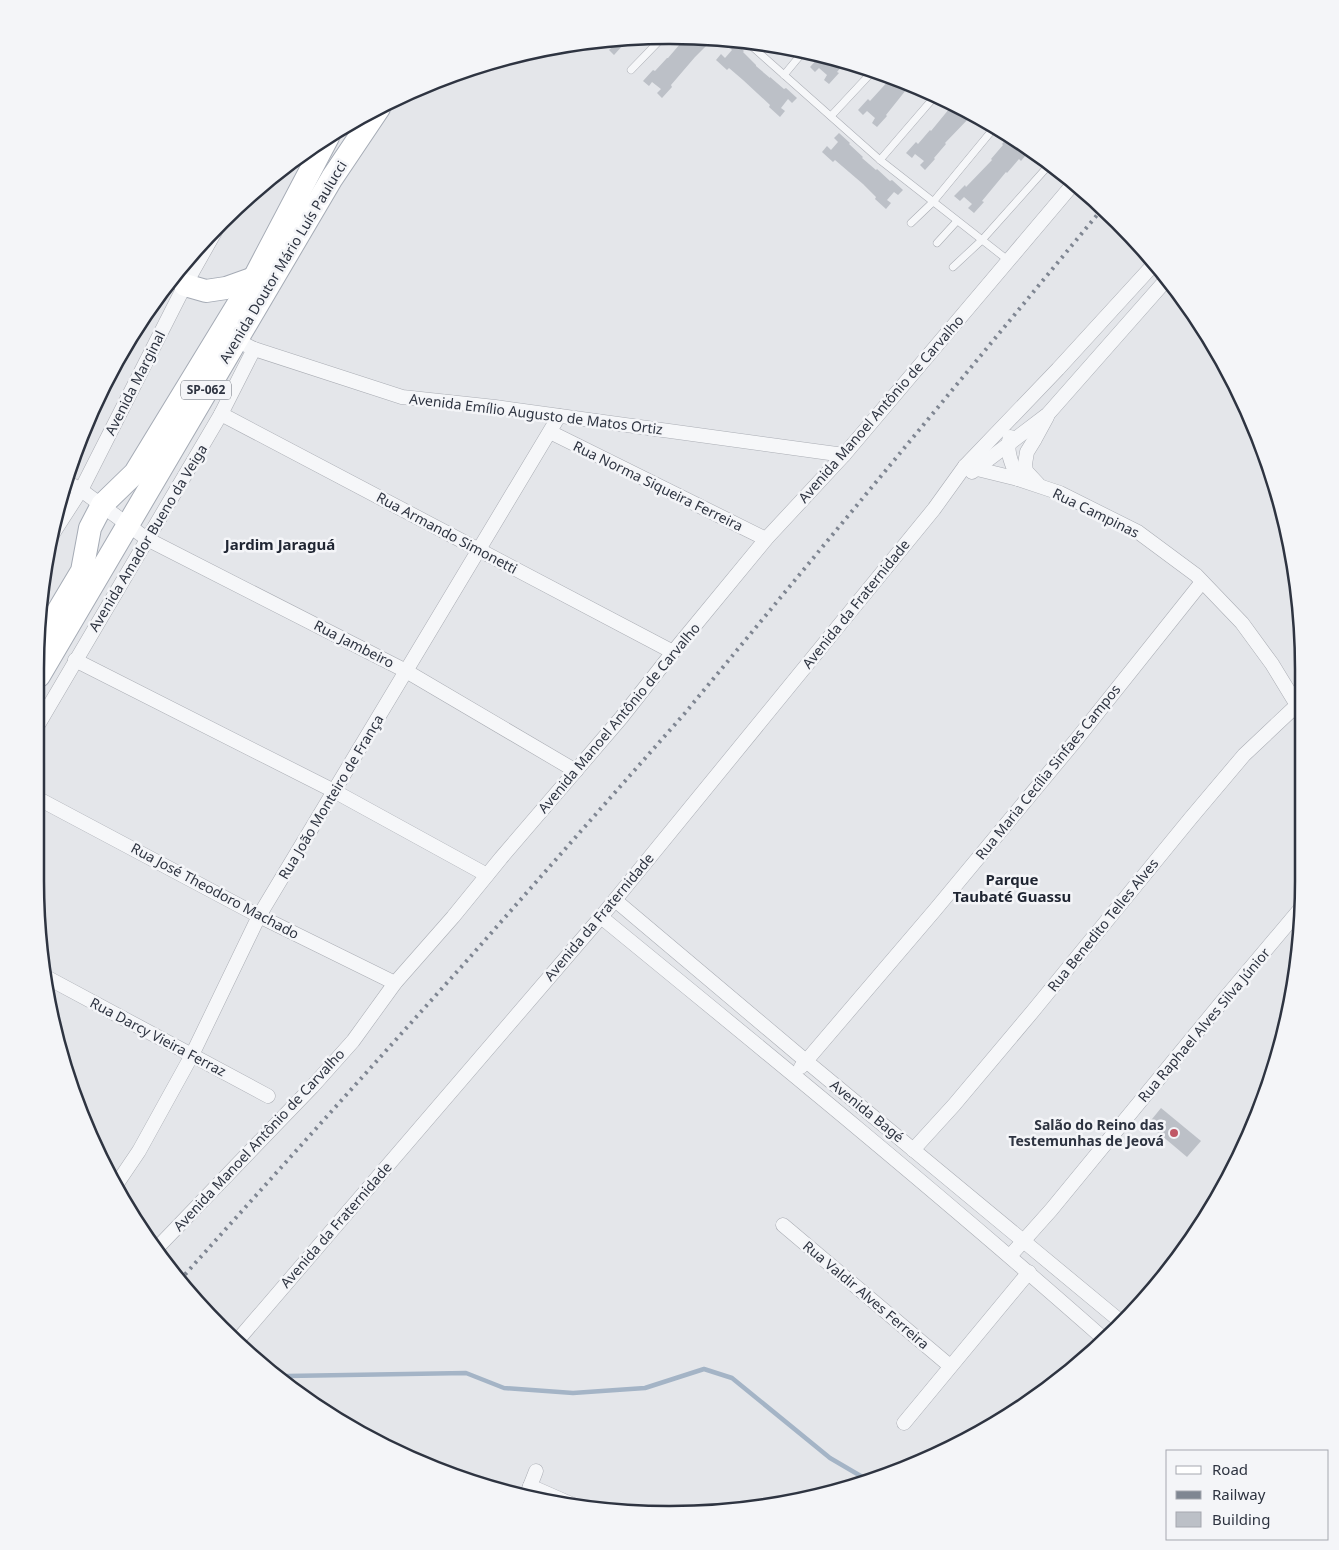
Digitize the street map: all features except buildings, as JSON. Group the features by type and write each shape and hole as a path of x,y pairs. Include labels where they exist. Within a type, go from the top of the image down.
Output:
{"main road":[{"name":"Avenida Doutor Mário Luís Paulucci","path":"44,667 128,525 245,344 332,178 371,120"},
{"name":"Avenida Doutor Mário Luís Paulucci","path":"45,633 82,571 90,528 102,505 136,474 254,278 322,149"},
{"path":"185,285 206,291 226,288 254,278"}],"street":[{"name":"Avenida Manoel Antônio de Carvalho","path":"160,1243 312,1087 353,1041 395,982 453,917 487,874 621,718 766,540 844,455 1069,189"},
{"name":"Avenida Marginal","path":"62,519 82,490 185,285 203,252"},
{"name":"Avenida da Fraternidade","path":"241,1336 601,917 951,486 971,467 1150,269"},
{"name":"Avenida da Fraternidade","path":"971,467 1048,414 1162,284"},
{"name":"Avenida Amador Bueno da Veiga","path":"44,714 221,414 245,344"},
{"name":"Avenida Emílio Augusto de Matos Ortiz","path":"245,344 402,397 495,407 844,455"},
{"path":"1018,479 1009,454 1008,443 1021,417 1058,369"},
{"name":"Rua Armando Simonetti","path":"221,414 673,652"},
{"name":"Rua Campinas","path":"1039,486 1026,472 1024,464 1027,452 1036,439 1048,414"},
{"name":"Rua João Monteiro de França","path":"120,1179 139,1151 192,1055 259,916 559,416"},
{"name":"Rua Norma Siqueira Ferreira","path":"550,432 766,540"},
{"name":"Rua Campinas","path":"971,467 1018,479 1060,493 1138,532 1196,575 1242,623 1295,698"},
{"name":"Rua Jambeiro","path":"72,485 82,490 147,539 406,671 576,771"},
{"name":"Rua Maria Cecília Sinfaes Campos","path":"794,1075 935,910 1076,740 1202,582"},
{"path":"75,660 334,791 487,874"},
{"name":"Rua Benedito Telles Alves","path":"914,1150 1033,1011 1244,755 1295,710"},
{"name":"Rua José Theodoro Machado","path":"44,802 259,916 395,982"},
{"name":"Avenida Bagé","path":"614,900 1117,1318"},
{"name":"Rua Raphael Alves Silva Júnior","path":"1010,1256 1051,1210 1294,916"},
{"name":"Avenida Bagé","path":"601,917 794,1075 1010,1256 1099,1335"},
{"name":"Rua Darcy Vieira Ferraz","path":"52,980 268,1096"},
{"name":"Rua Valdir Alves Ferreira","path":"783,1225 950,1366"},
{"path":"904,1423 1029,1272"},
{"path":"529,1490 536,1471"}],"lane":[{"path":"631,70 656,44"},
{"path":"756,50 880,160 1009,261"},
{"path":"784,75 798,57"},
{"path":"831,116 868,76"},
{"path":"880,160 931,101"},
{"path":"911,223 933,202 990,133"},
{"path":"953,267 982,240 1045,169"},
{"path":"937,243 957,220"}],"waterway":[{"path":"288,1376 466,1373 504,1388 573,1393 645,1388 704,1369 732,1378 830,1458 861,1476"}],"railway":[{"path":"184,1275 463,965 685,713 1098,214"}],"place":[{"name":"Salão do Reino das Testemunhas de Jeová","path":"1174,1133"}],"district":[{"name":"Jardim Jaraguá","path":"280,545"},
{"name":"Parque Taubaté Guassu","path":"1012,888"}]}
